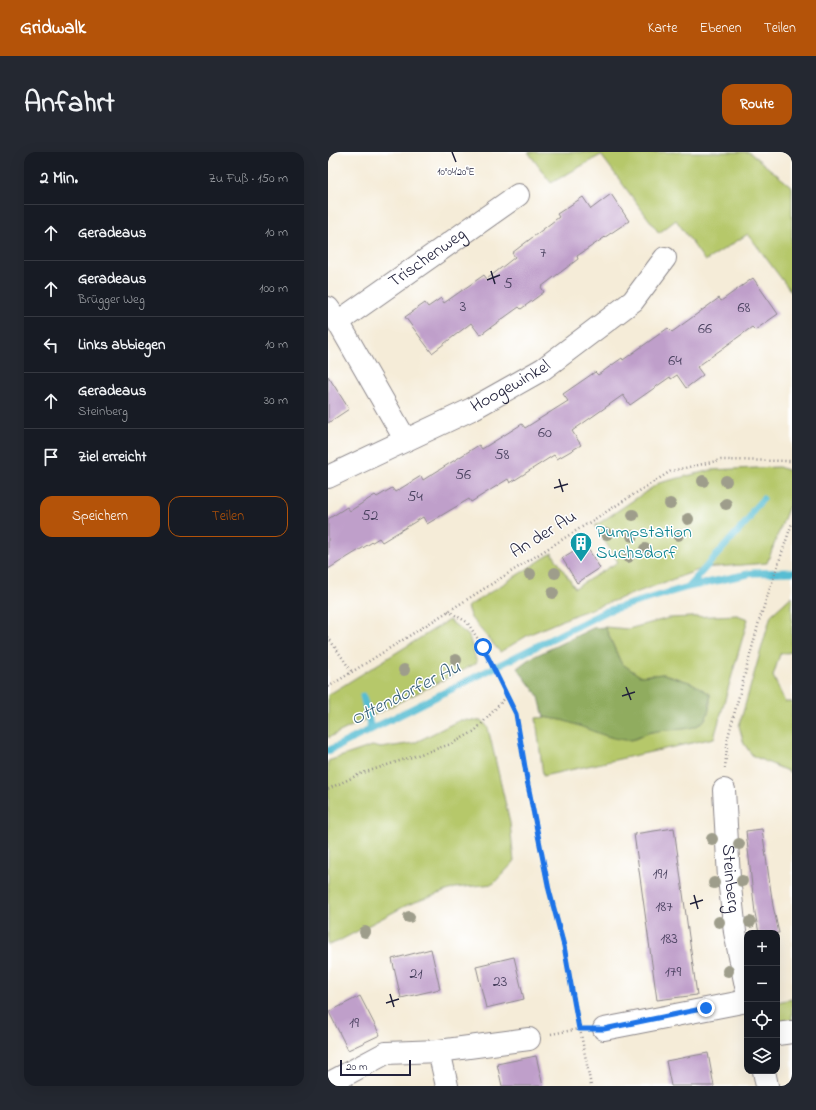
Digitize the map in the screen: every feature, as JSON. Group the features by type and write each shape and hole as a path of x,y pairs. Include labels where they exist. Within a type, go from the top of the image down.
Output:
{"street":[{"name":"Trischenweg","path":"405,439 333,315 518,195"},
{"name":"Hoogewinkel","path":"328,476 472,409 543,370 633,301 665,258"},
{"name":"Steinberg","path":"724,790 729,878 735,932 744,976"},
{"path":"604,1029 744,1001"},
{"path":"780,1034 792,1032"},
{"path":"328,1084 386,1053 439,1051 529,1039"},
{"path":"439,1051 447,1086"},
{"path":"765,1074 767,1086"}],"path":[{"name":"An der Au","path":"328,687 671,470 720,460 792,461"},
{"path":"724,790 728,737 760,618 792,523"},
{"path":"448,611 467,622 483,647 508,694 516,714 528,785 549,890 564,946 591,1086"},
{"path":"328,637 352,672"},
{"path":"328,789 360,774 452,744 475,730 508,694"},
{"path":"529,1039 563,1031 579,1029 604,1029"}],"green space":[{"path":"528,152 749,152 792,187 792,293 748,234 705,261 676,220 659,233 601,155 551,183"},
{"path":"779,467 792,472 792,498 767,563 704,568 577,614 530,634 500,652 471,618 467,607 552,553 575,588 618,562 595,526 659,483 711,470"},
{"path":"792,596 792,652 780,654 773,676 785,702 792,702 792,773 753,756 744,744 739,726 771,615"},
{"path":"737,615 748,619 714,738 543,776 536,718 560,719 605,735 628,740 651,732 692,727 700,724 706,718 709,708 710,694 692,683 664,674 640,676 621,663 605,627 628,629 669,618"},
{"path":"449,620 469,636 477,663 328,738 328,695"},
{"path":"605,627 621,663 640,676 664,674 692,683 710,694 709,708 706,718 700,724 693,727 652,732 632,740 622,740 565,721 544,717 539,697 517,668 529,659 593,628"},
{"path":"460,720 483,721 488,728 510,823 514,862 493,884 455,888 407,905 337,942 328,945 328,761 372,746 381,748 414,743"},
{"path":"792,999 792,1020 780,1023 780,1001"}],"building":[{"path":"611,194 629,221 577,256 578,259 541,287 544,292 521,309 519,307 480,335 471,323 432,353 405,317 425,303 428,307 441,298 444,303 484,275 487,279 515,257 512,253 559,217 557,214 583,197 591,209"},
{"path":"753,278 778,314 755,330 752,327 697,367 703,375 686,388 677,375 671,379 670,377 630,405 623,395 572,431 581,445 557,459 554,455 510,483 508,479 471,502 469,499 427,524 423,517 382,542 379,538 328,569 328,519 347,507 350,511 375,495 377,497 392,488 395,492 421,476 423,480 479,445 482,449 522,424 525,428 568,401 563,394 595,372 598,375 622,358 623,360 668,328 672,332 719,298 721,301"},
{"path":"328,376 349,409 328,423"},
{"name":"Pumpstation Suchsdorf","path":"585,544 600,568 577,583 562,558"},
{"path":"674,828 697,995 657,1000 634,834"},
{"path":"762,829 773,906 778,930 758,930 755,913 746,831"},
{"path":"431,949 440,989 401,998 392,959"},
{"path":"514,957 524,999 486,1008 476,966"},
{"path":"360,996 380,1035 348,1050 329,1012"},
{"path":"708,1053 714,1086 671,1086 666,1061"},
{"path":"536,1056 543,1086 502,1086 497,1064"}],"waterway":[{"path":"688,587 749,519 753,510 763,499"},
{"name":"Ottendorfer Au","path":"328,751 607,611 688,587 753,573 792,572"},
{"path":"363,696 371,729"}],"place":[{"name":"Pumpstation Suchsdorf","path":"581,562"}],"route":[{"path":"483,647 508,694 516,714 528,785 549,890 564,946 579,1029 604,1029 706,1008"}]}
